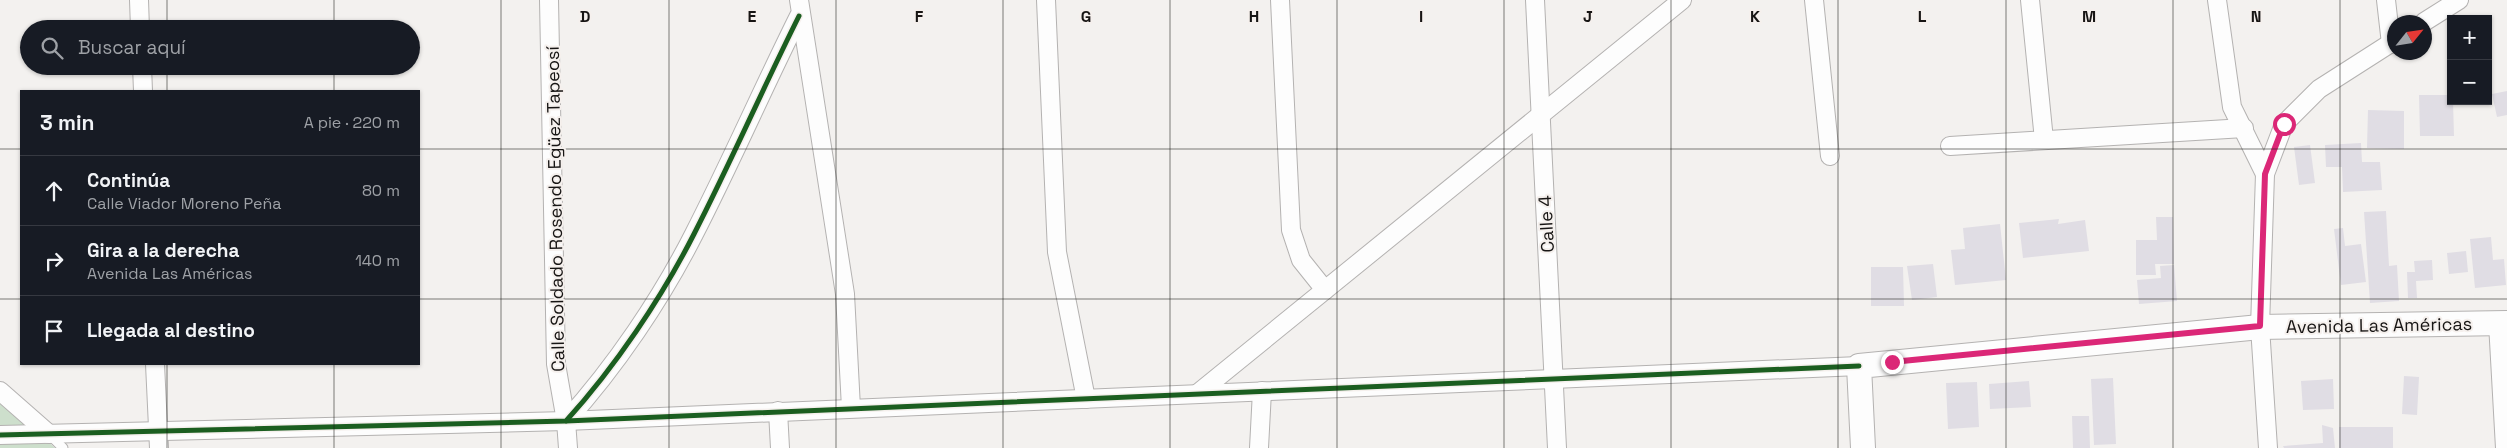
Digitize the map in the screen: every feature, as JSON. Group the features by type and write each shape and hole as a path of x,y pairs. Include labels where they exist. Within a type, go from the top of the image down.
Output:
{"main road":[{"name":"Avenida Las Américas","path":"1859,366 2260,326 2502,323"},
{"path":"1859,366 1863,448"}],"street":[{"path":"139,0 140,20"},
{"name":"Calle Soldado Rosendo Egüez Tapeosí","path":"549,0 556,364 566,420 568,448"},
{"path":"1046,0 1057,252 1086,398"},
{"path":"1280,0 1291,230 1301,260 1325,290"},
{"name":"Calle 4","path":"1535,0 1557,448"},
{"path":"1197,394 1682,0"},
{"path":"1814,0 1830,156"},
{"path":"2030,0 2044,140"},
{"path":"2217,0 2232,107 2265,174"},
{"path":"2386,0 2388,15"},
{"path":"2432,17 2459,0"},
{"path":"566,420 590,394 638,328 694,235 799,8"},
{"path":"799,8 845,294 851,408"},
{"path":"2268,448 2260,326 2265,174 2284,124 2319,89 2387,46"},
{"path":"142,75 143,90"},
{"path":"1950,146 2244,128"},
{"path":"2502,323 2505,448"},
{"path":"155,365 158,440"},
{"path":"0,435 49,434 158,440 566,420 1859,366"},
{"path":"0,391 49,434"},
{"path":"1259,448 1262,391"},
{"path":"778,411 780,448"}],"lane":[{"path":"49,434 63,448"}],"green space":[{"path":"0,398 55,448 0,448"}],"building":[{"path":"2507,91 2507,115 2497,117 2492,94"},
{"path":"2419,95 2447,95 2447,105 2453,105 2454,136 2420,136"},
{"path":"2368,110 2404,111 2404,149 2367,148"},
{"path":"2361,143 2362,162 2380,162 2382,190 2343,192 2342,167 2326,167 2325,145"},
{"path":"2310,145 2315,183 2299,185 2294,147"},
{"path":"2386,211 2389,266 2397,265 2399,301 2370,303 2364,212"},
{"path":"2156,217 2173,217 2174,264 2155,264 2156,275 2136,275 2136,240 2157,240"},
{"path":"2059,219 2058,224 2085,220 2089,251 2023,258 2019,223"},
{"path":"2000,224 2006,280 1955,285 1951,250 1965,249 1963,228"},
{"path":"2343,228 2345,246 2361,244 2366,282 2341,285 2334,229"},
{"path":"2491,237 2493,260 2504,259 2506,285 2475,288 2470,239"},
{"path":"2466,251 2468,272 2449,274 2447,253"},
{"path":"2432,260 2433,280 2416,281 2417,298 2408,298 2407,272 2415,272 2414,261"},
{"path":"1933,264 1937,297 1912,300 1907,266"},
{"path":"2174,265 2177,301 2139,304 2137,280 2161,278 2160,266"},
{"path":"1871,267 1903,267 1904,306 1871,306"},
{"path":"2404,376 2419,377 2417,415 2402,414"},
{"path":"2113,378 2116,444 2094,445 2091,379"},
{"path":"2333,379 2334,409 2303,410 2301,381"},
{"path":"2029,381 2031,407 1990,409 1989,384"},
{"path":"1977,382 1979,427 1948,429 1946,383"},
{"path":"2072,416 2089,416 2090,448 2073,448"},
{"path":"2322,425 2333,428 2335,448 2284,448 2283,446 2323,443"},
{"path":"2339,427 2393,427 2393,448 2339,448"}],"cycle path":[{"path":"0,435 566,421 602,378 636,332 667,283 708,207 799,16"},
{"path":"566,421 1859,366"}],"route":[{"path":"1892,362 2260,326 2265,174 2284,124"}]}
